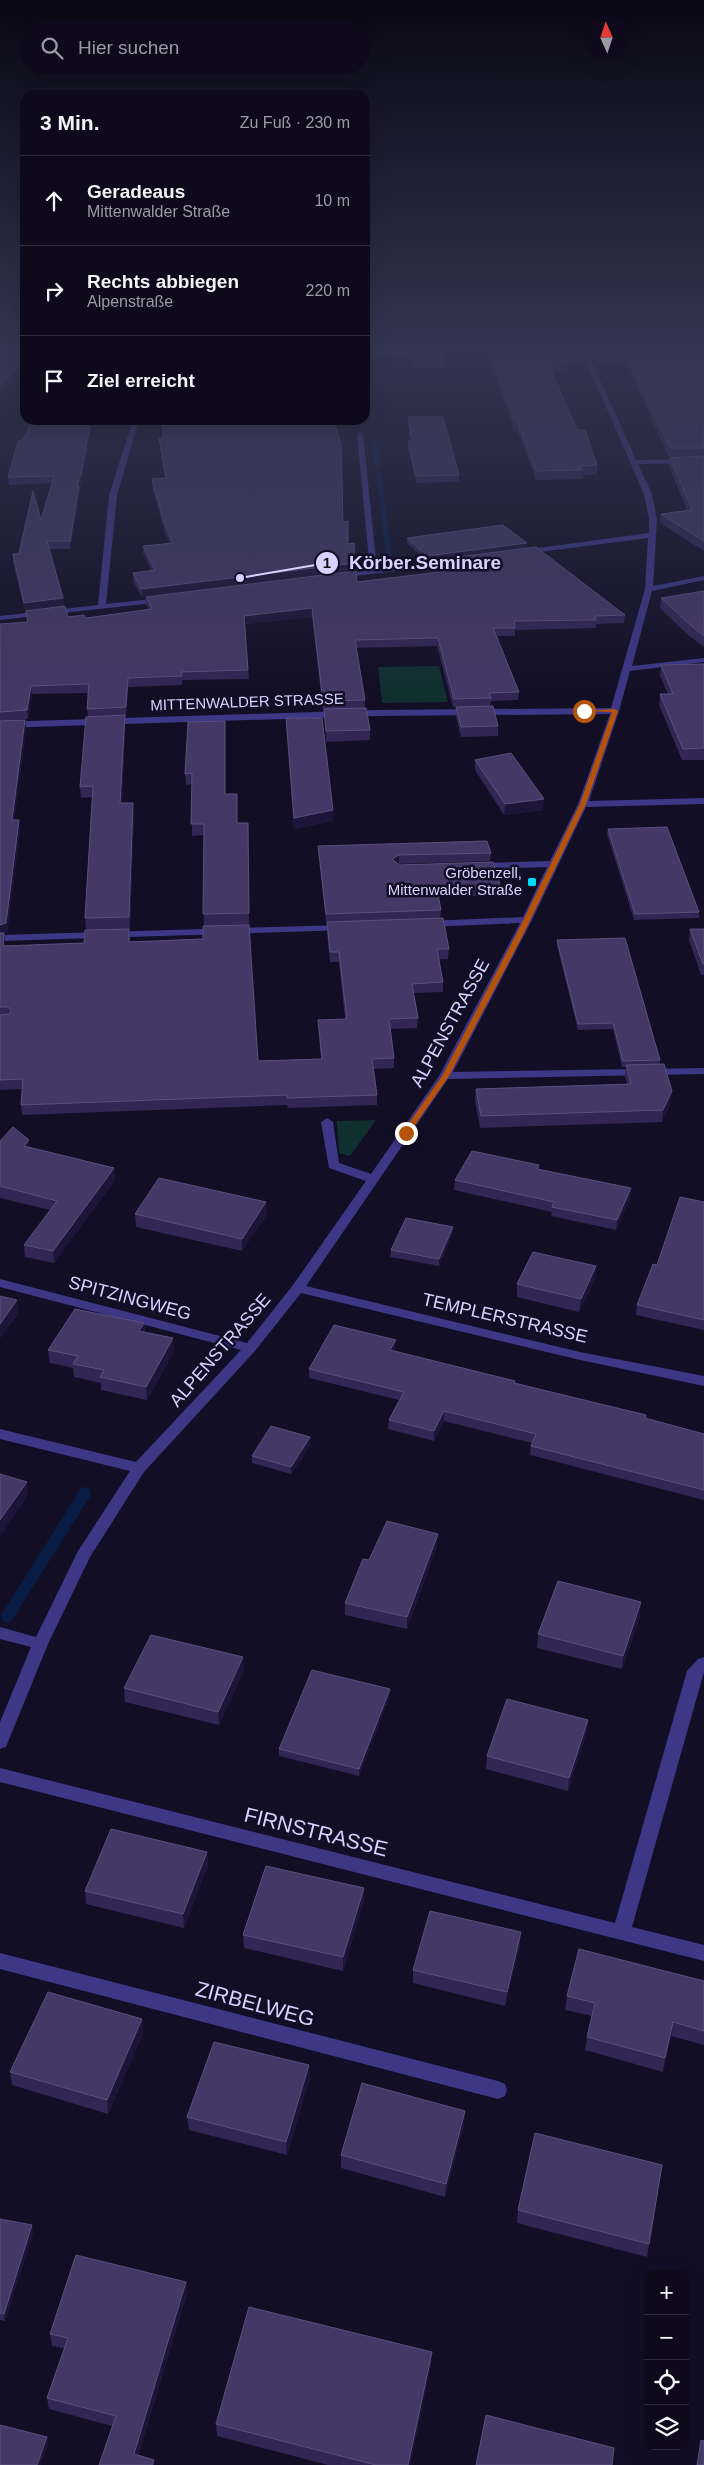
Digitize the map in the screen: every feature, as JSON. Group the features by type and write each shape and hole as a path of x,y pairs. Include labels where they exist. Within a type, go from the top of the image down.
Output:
{"street":[{"path":"102,607 113,495 122,465"},
{"path":"363,465 374,572"},
{"name":"ALPENSTRASSE","path":"0,1742 40,1644 83,1555 139,1468 250,1348 298,1288 445,1076 555,864 583,804 615,711 649,589 653,516 648,494 635,465"},
{"path":"517,553 653,535"},
{"path":"336,577 460,561"},
{"path":"649,589 704,578"},
{"path":"0,618 167,599"},
{"path":"628,669 704,660"},
{"name":"MITTENWALDER STRASSE","path":"0,725 377,713 615,711"},
{"path":"583,804 704,801"},
{"path":"467,866 555,864"},
{"path":"419,925 527,920"},
{"path":"0,938 352,927"},
{"path":"445,1076 704,1071"},
{"path":"327,1122 333,1165 373,1179"},
{"name":"SPITZINGWEG","path":"0,1283 250,1348"},
{"name":"TEMPLERSTRASSE","path":"298,1288 580,1356 704,1381"},
{"path":"0,1434 139,1468"},
{"path":"0,1633 40,1644"},
{"path":"621,1933 695,1671 704,1663"},
{"name":"FIRNSTRASSE","path":"0,1775 704,1953"},
{"name":"ZIRBELWEG","path":"0,1961 498,2090"}],"green space":[{"path":"439,666 448,702 382,703 378,667"},
{"path":"376,1120 350,1156 339,1153 337,1121"}],"building":[{"path":"11,465 83,465 77,486 79,486 70,541 47,541 63,598 24,603 13,554 19,553 33,491 41,520 54,476 8,477"},
{"path":"164,465 342,465 343,522 348,521 348,544 354,543 355,563 141,589 133,573 155,570 143,546 173,543 165,525 152,479 166,478"},
{"path":"413,465 456,465 459,475 416,476"},
{"path":"534,465 596,465 579,466 583,470 536,471"},
{"path":"673,465 704,465 704,541 661,514 692,510"},
{"path":"503,525 527,543 427,556 407,538"},
{"path":"536,547 625,615 595,616 596,620 514,621 515,628 493,628 519,692 489,693 491,698 454,699 438,638 355,640 365,700 323,701 312,608 244,616 248,670 181,672 182,676 128,678 126,707 87,709 89,684 31,686 27,710 0,712 0,624 28,622 26,611 65,606 68,617 84,615 86,618 152,609 146,597 356,571 357,582 447,571 435,560"},
{"path":"704,591 704,636 661,598"},
{"path":"704,664 704,748 683,749 660,694 673,694 661,665"},
{"path":"493,706 498,726 461,727 456,707"},
{"path":"366,708 370,730 326,731 324,709"},
{"path":"125,715 120,803 133,803 129,917 85,918 93,786 80,787 86,717"},
{"path":"286,718 322,718 333,810 294,818"},
{"path":"25,720 12,820 19,820 6,923 0,925 0,721"},
{"path":"225,721 225,794 237,794 237,823 248,823 249,913 203,914 204,824 191,824 192,773 185,774 188,722"},
{"path":"511,753 544,799 505,804 475,760"},
{"path":"667,827 699,912 635,914 608,829"},
{"path":"487,841 491,853 399,855 392,859 399,865 493,862 501,887 437,889 441,910 326,914 318,846"},
{"path":"443,918 449,949 437,949 443,982 412,984 418,1018 389,1019 394,1058 372,1059 377,1095 287,1098 287,1095 21,1105 23,1079 0,1080 0,1015 10,1014 11,1010 8,1007 0,1007 0,933 4,933 3,946 84,943 85,930 129,929 129,942 203,939 203,926 249,925 258,1061 322,1059 318,1020 347,1019 339,952 330,952 327,922"},
{"path":"690,929 704,929 704,964 703,964"},
{"path":"625,938 660,1060 623,1061 613,1023 578,1024 557,940"},
{"path":"664,1064 672,1091 663,1110 481,1116 476,1089 631,1084 626,1065"},
{"path":"13,1127 29,1140 24,1146 114,1168 53,1251 24,1245 57,1201 0,1186 0,1141"},
{"path":"472,1151 539,1165 537,1169 631,1188 617,1220 552,1207 554,1202 455,1180"},
{"path":"159,1178 266,1202 242,1239 135,1214"},
{"path":"680,1197 704,1202 704,1320 637,1305 653,1264 657,1265"},
{"path":"406,1218 453,1227 439,1259 391,1250"},
{"path":"533,1252 596,1266 581,1299 517,1284"},
{"path":"0,1296 17,1300 0,1324"},
{"path":"75,1309 144,1323 139,1331 173,1338 146,1387 100,1377 104,1370 73,1364 78,1356 48,1350"},
{"path":"334,1325 396,1340 390,1350 646,1415 645,1418 704,1434 704,1490 531,1446 536,1434 444,1411 434,1431 389,1420 404,1392 309,1369"},
{"path":"271,1426 310,1437 291,1467 252,1456"},
{"path":"0,1474 27,1482 0,1520"},
{"path":"387,1521 438,1534 407,1617 345,1603 363,1559 369,1560"},
{"path":"558,1581 641,1602 623,1656 538,1634"},
{"path":"151,1635 243,1657 218,1712 124,1688"},
{"path":"312,1670 390,1689 359,1769 279,1749"},
{"path":"507,1699 588,1720 569,1778 487,1756"},
{"path":"111,1829 207,1852 183,1914 85,1891"},
{"path":"266,1866 364,1888 343,1957 243,1935"},
{"path":"430,1911 521,1932 507,1992 413,1970"},
{"path":"579,1949 704,1981 704,2031 673,2022 665,2058 587,2037 595,2003 567,1996"},
{"path":"48,1992 142,2019 107,2100 10,2072"},
{"path":"214,2042 309,2065 286,2142 187,2117"},
{"path":"362,2083 465,2111 446,2184 341,2155"},
{"path":"535,2133 662,2165 649,2244 518,2210"},
{"path":"0,2219 32,2225 4,2314 0,2313"},
{"path":"76,2255 186,2282 134,2454 154,2460 152,2465 99,2465 116,2416 47,2398 68,2338 50,2334"},
{"path":"249,2307 432,2352 408,2465 376,2465 216,2424"},
{"path":"486,2415 614,2448 612,2465 476,2465"},
{"path":"0,2425 47,2437 37,2465 0,2465"},
{"path":"701,2440 704,2441 704,2465 697,2465"}],"waterway":[{"path":"379,476 390,565"},
{"path":"7,1617 85,1493"}],"place":[{"name":"Körber.Seminare","path":"240,578"},
{"name":"Gröbenzell, Mittenwalder Straße","path":"532,882"}],"route":[{"path":"406,1133 445,1076 520,933 583,804 615,711 584,711"}]}
